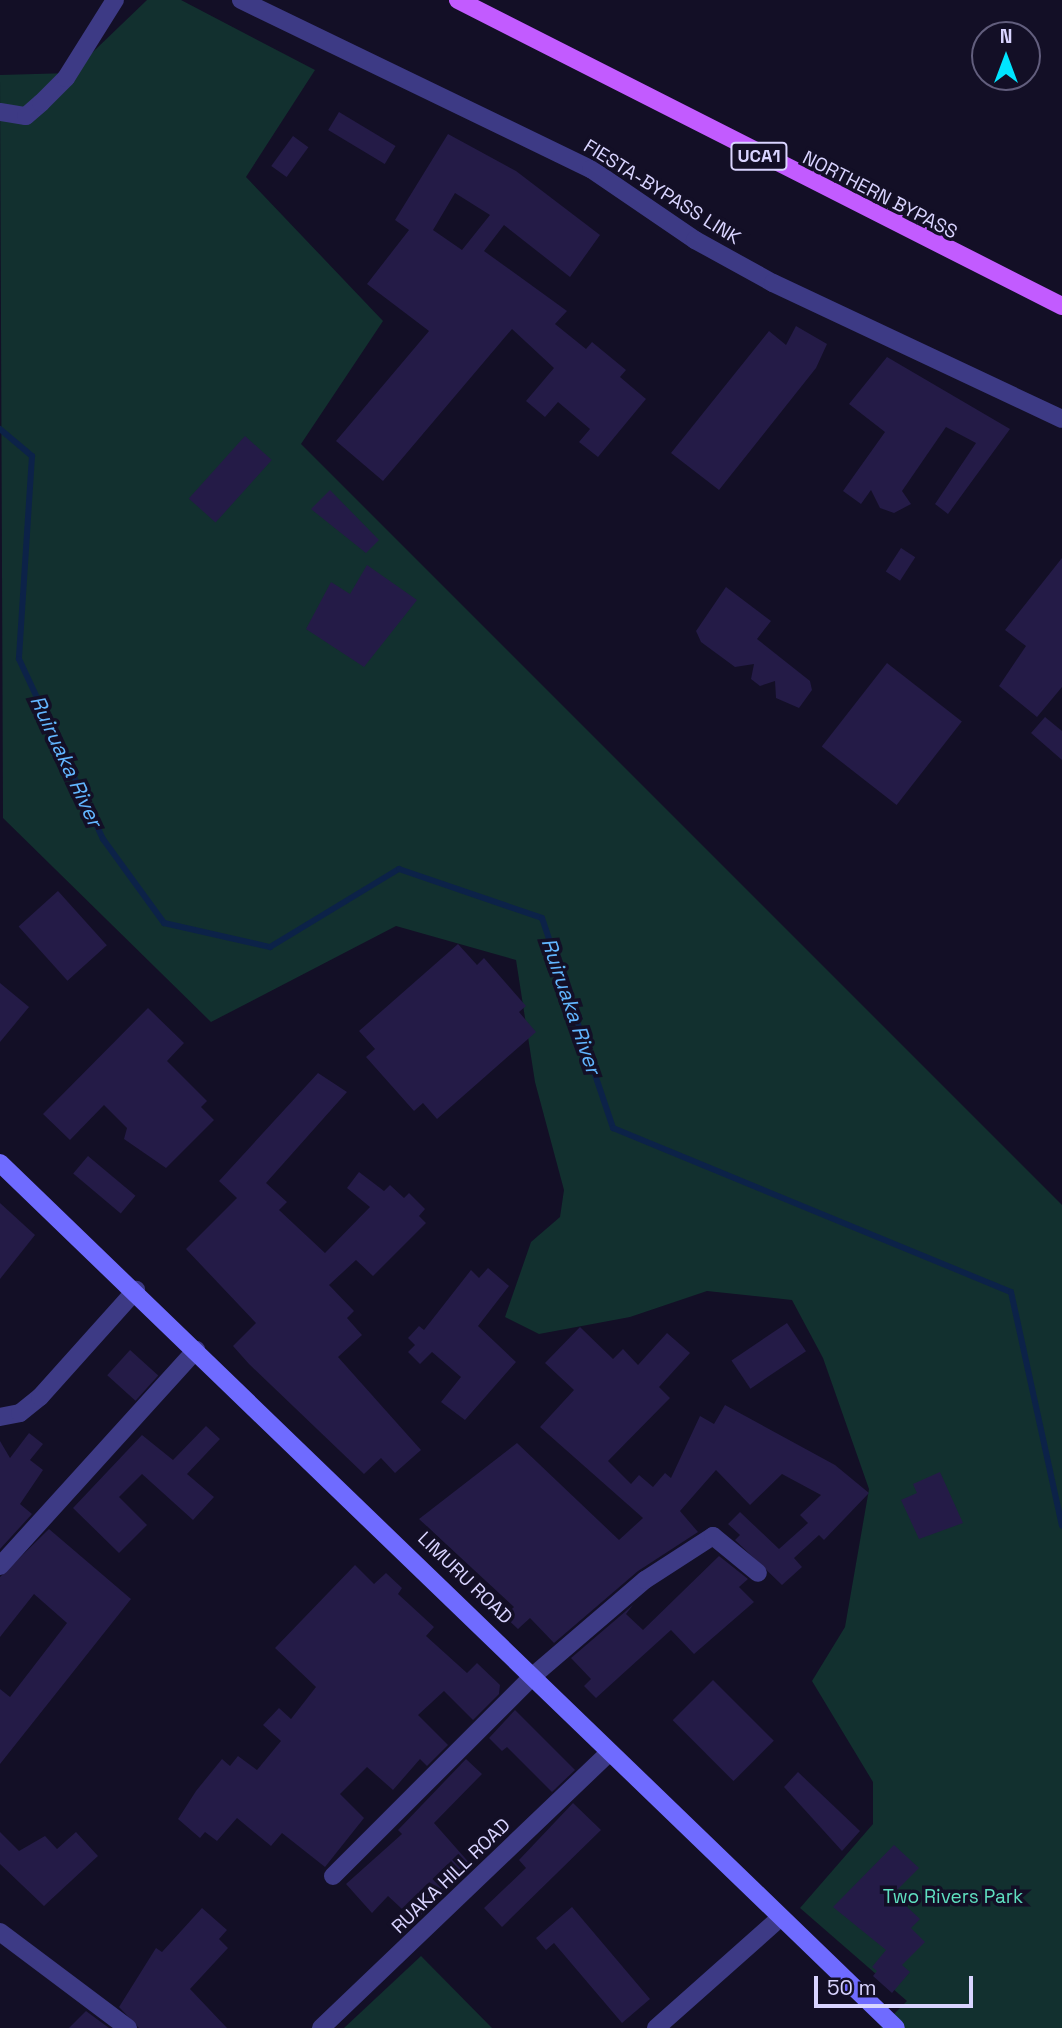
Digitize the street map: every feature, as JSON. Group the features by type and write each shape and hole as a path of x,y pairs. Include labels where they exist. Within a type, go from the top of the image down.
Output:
{"main road":[{"name":"NORTHERN BYPASS","path":"458,0 1062,306"},
{"name":"LIMURU ROAD","path":"0,1163 136,1290 534,1675 609,1753 897,2028"}],"street":[{"path":"0,112 26,116 66,78 115,0"},
{"name":"FIESTA-BYPASS LINK","path":"241,0 591,169 695,240 773,283 1062,419"},
{"path":"0,1417 20,1413 40,1397 136,1290"},
{"path":"0,1566 196,1350"},
{"path":"333,1876 534,1675 645,1580 713,1536 758,1573"},
{"name":"RUAKA HILL ROAD","path":"321,2028 609,1753"},
{"path":"656,2028 781,1917"},
{"path":"0,1932 128,2028"}],"green space":[{"name":"Two Rivers Park","path":"147,0 181,0 315,70 246,177 383,321 301,444 1062,1205 1062,2028 880,2028 907,2001 800,1908 873,1824 873,1782 812,1681 845,1627 869,1489 823,1358 792,1300 707,1291 630,1317 539,1334 505,1317 531,1242 560,1217 564,1190 535,1082 516,960 396,926 211,1022 3,818 0,75 71,73"},
{"path":"421,1956 492,2028 344,2028"}],"building":[{"path":"339,112 396,146 385,164 328,130"},
{"path":"448,134 516,171 600,235 570,277 504,225 484,251 567,311 555,324 586,349 592,342 626,370 620,377 646,399 598,457 579,442 590,429 558,402 545,417 526,401 554,368 512,329 383,481 336,441 429,331 367,284 409,230 395,220","holes":["455,193 490,215 462,250 433,230"]},
{"path":"293,136 308,147 287,177 271,166"},
{"path":"796,326 827,344 816,368 719,490 671,453 769,331 786,345"},
{"path":"887,357 1010,429 948,514 935,504 976,443 946,427 902,491 911,504 894,513 880,508 871,490 861,504 843,491 885,432 849,404"},
{"path":"245,436 272,460 216,523 189,498"},
{"path":"330,490 379,540 366,553 311,509"},
{"path":"901,548 915,557 900,581 886,571"},
{"path":"1062,558 1062,687 1037,717 999,686 1026,646 1005,630"},
{"path":"367,565 417,600 364,667 306,629 331,582 350,594"},
{"path":"726,587 771,621 757,639 810,681 812,690 799,708 776,698 775,681 760,686 751,679 754,664 735,667 701,642 696,631"},
{"path":"887,663 962,721 897,805 822,747"},
{"path":"1045,717 1062,731 1062,760 1031,733"},
{"path":"58,891 107,945 67,981 19,926"},
{"path":"458,944 477,965 484,958 526,1006 519,1012 536,1032 437,1119 423,1103 414,1111 366,1057 375,1049 359,1031"},
{"path":"0,983 29,1007 0,1042"},
{"path":"148,1008 184,1043 167,1061 207,1101 201,1107 214,1120 166,1168 124,1139 127,1128 104,1105 70,1140 43,1114"},
{"path":"318,1073 347,1092 266,1183 287,1202 279,1210 325,1253 370,1207 347,1188 359,1172 384,1191 390,1185 404,1198 409,1193 425,1209 419,1216 426,1223 373,1276 356,1260 329,1285 354,1311 347,1318 362,1335 338,1357 421,1450 395,1473 381,1458 364,1474 249,1364 233,1346 256,1323 186,1249 237,1198 219,1181"},
{"path":"88,1156 135,1196 121,1213 73,1174"},
{"path":"0,1203 35,1235 0,1279"},
{"path":"488,1268 509,1286 478,1326 516,1362 465,1420 441,1402 461,1377 432,1352 420,1364 408,1352 415,1345 408,1338 419,1326 424,1330 471,1270 479,1278"},
{"path":"787,1323 806,1351 750,1389 731,1360"},
{"path":"580,1327 613,1359 623,1349 638,1365 667,1333 690,1353 659,1387 670,1398 608,1461 631,1484 639,1475 653,1487 665,1473 671,1478 700,1416 714,1424 725,1405 835,1465 869,1493 824,1540 819,1535 794,1558 802,1567 782,1585 735,1540 740,1535 728,1524 740,1512 779,1549 808,1523 800,1515 821,1495 782,1474 750,1505 716,1470 680,1511 698,1532 638,1571 554,1643 530,1618 518,1629 504,1616 514,1607 419,1519 517,1443 619,1540 643,1518 540,1427 574,1390 545,1363"},
{"path":"130,1350 158,1375 135,1401 107,1375"},
{"path":"206,1426 220,1439 187,1474 214,1497 193,1520 142,1474 119,1497 147,1525 119,1553 73,1508 142,1435 173,1460"},
{"path":"29,1433 43,1444 30,1460 43,1470 20,1504 32,1514 0,1549 0,1441 10,1458"},
{"path":"940,1472 963,1523 919,1539 901,1500 917,1493 913,1484"},
{"path":"49,1529 131,1599 0,1764 0,1689 10,1697 67,1623 34,1594 0,1637 0,1577"},
{"path":"719,1556 748,1579 739,1587 754,1602 694,1654 671,1630 596,1698 584,1686 591,1679 571,1658 633,1605 626,1614 643,1630"},
{"path":"355,1565 374,1584 386,1573 402,1588 398,1594 434,1627 426,1636 467,1673 477,1663 500,1685 499,1694 473,1720 444,1691 418,1715 448,1745 427,1766 420,1759 393,1790 367,1767 340,1794 364,1818 325,1867 282,1833 271,1846 237,1818 217,1841 205,1832 200,1838 178,1819 196,1791 222,1759 230,1766 238,1756 257,1770 281,1741 263,1725 279,1708 291,1719 316,1687 275,1648"},
{"path":"713,1680 774,1741 734,1781 673,1720"},
{"path":"515,1710 575,1770 552,1792 507,1747 502,1751 489,1738"},
{"path":"466,1759 482,1774 434,1823 472,1866 415,1921 388,1896 372,1913 346,1884 402,1834 398,1830"},
{"path":"798,1772 860,1831 842,1851 784,1787"},
{"path":"573,1803 601,1830 502,1927 484,1908 526,1868 519,1860"},
{"path":"0,1832 19,1851 45,1836 57,1849 76,1832 98,1856 44,1906 0,1864"},
{"path":"894,1845 919,1868 893,1894 920,1919 911,1928 925,1942 902,1965 910,1972 892,1993 873,1976 877,1971 872,1967 886,1950 833,1907"},
{"path":"572,1907 650,1999 622,2023 554,1943 546,1950 536,1938"},
{"path":"202,1908 227,1930 219,1939 228,1948 190,1989 227,2028 139,2028 119,2007 156,1948 162,1952"},
{"path":"86,2011 109,2028 69,2028"}],"waterway":[{"name":"Ruiruaka River","path":"0,429 32,456 19,659 103,839 164,923 270,947 399,869 542,918 613,1128 1011,1292 1062,1526"}]}
